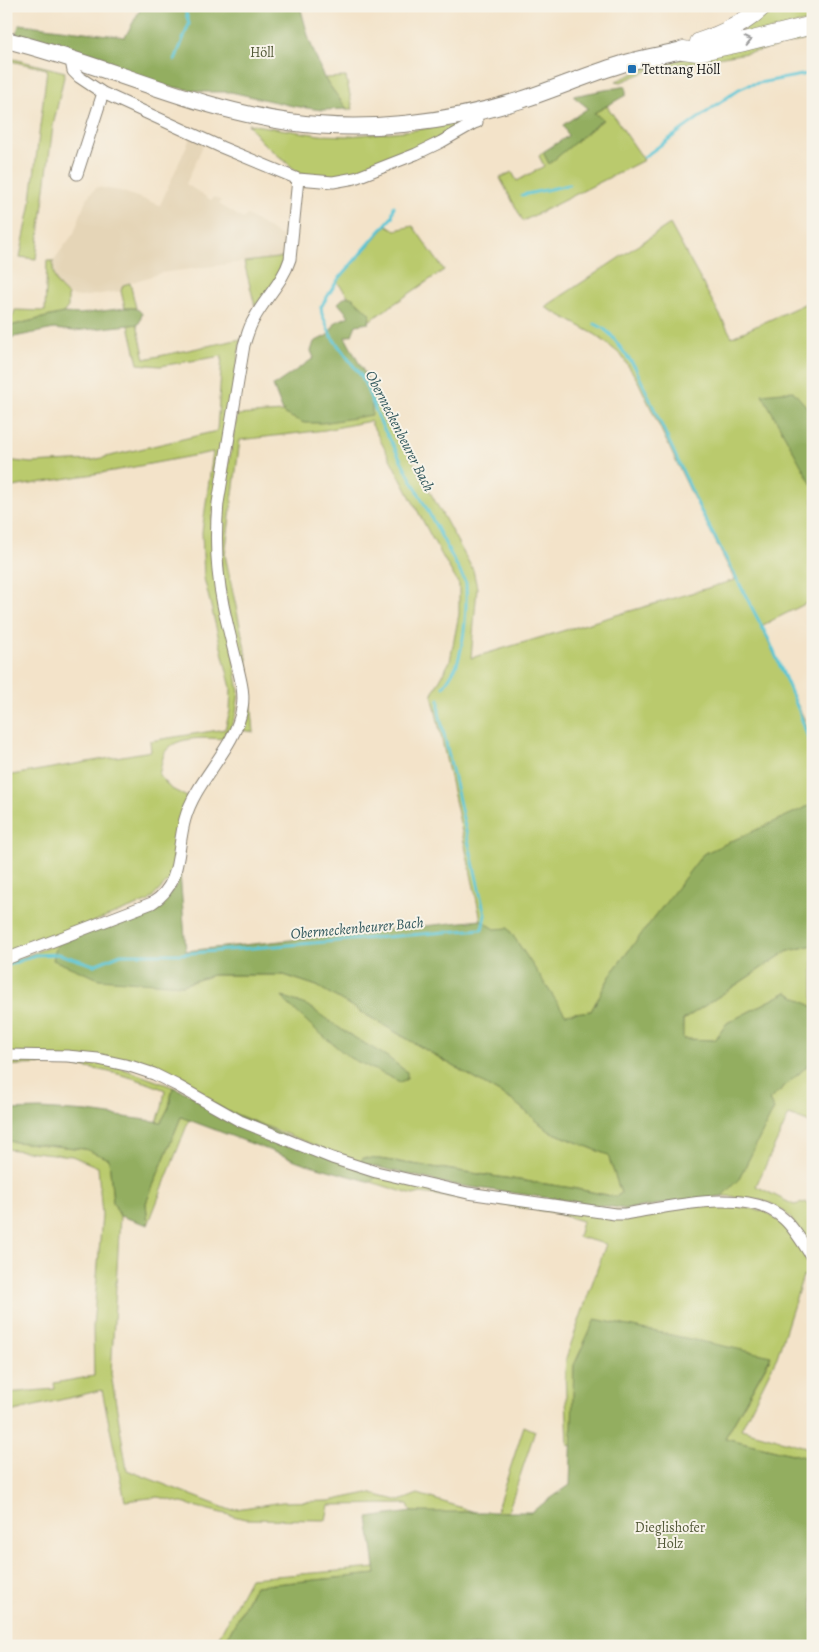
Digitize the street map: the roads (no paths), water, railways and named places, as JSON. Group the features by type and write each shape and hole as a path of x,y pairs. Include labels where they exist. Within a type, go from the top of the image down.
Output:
{"main road":[{"path":"6,40 75,59 234,111 290,122 356,126 400,124 431,120 519,100 613,67 683,50 694,43 734,29 763,6"},
{"path":"683,50 697,52 813,25"}],"street":[{"path":"75,59 72,66 73,71 103,93 221,147 298,179 333,182 355,178 380,170 441,142 477,122 476,111"},
{"path":"77,174 103,93"},
{"path":"6,959 152,904 159,899 173,880 177,866 180,837 191,800 230,741 238,724 243,698 221,596 216,559 215,543 218,503 248,332 258,312 279,282 290,259 298,179"},
{"path":"6,1056 75,1057 98,1059 130,1066 154,1074 176,1085 240,1121 332,1158 376,1172 468,1193 616,1214 700,1202 750,1203 764,1206 784,1219 795,1231 813,1259"}],"waterway":[{"name":"Obermeckenbeurer Bach","path":"175,60 189,24 184,6"},
{"path":"644,157 739,89 748,85 813,73"},
{"path":"522,195 569,185"},
{"name":"Obermeckenbeurer Bach","path":"394,206 392,217 337,281 321,307 331,336 362,377 382,426 466,583 465,624 460,655 454,670 443,687"},
{"path":"595,324 611,335 635,367 700,509 769,640 799,711 813,753"},
{"name":"Obermeckenbeurer Bach","path":"6,966 35,955 59,954 94,965 121,954 180,954 482,929 485,915 439,712 439,699"}],"place":[{"name":"Tettnang Höll","path":"632,69"}],"park label":[{"name":"Höll","path":"262,52"},
{"name":"Dieglishofer Holz","path":"670,1535"}]}
